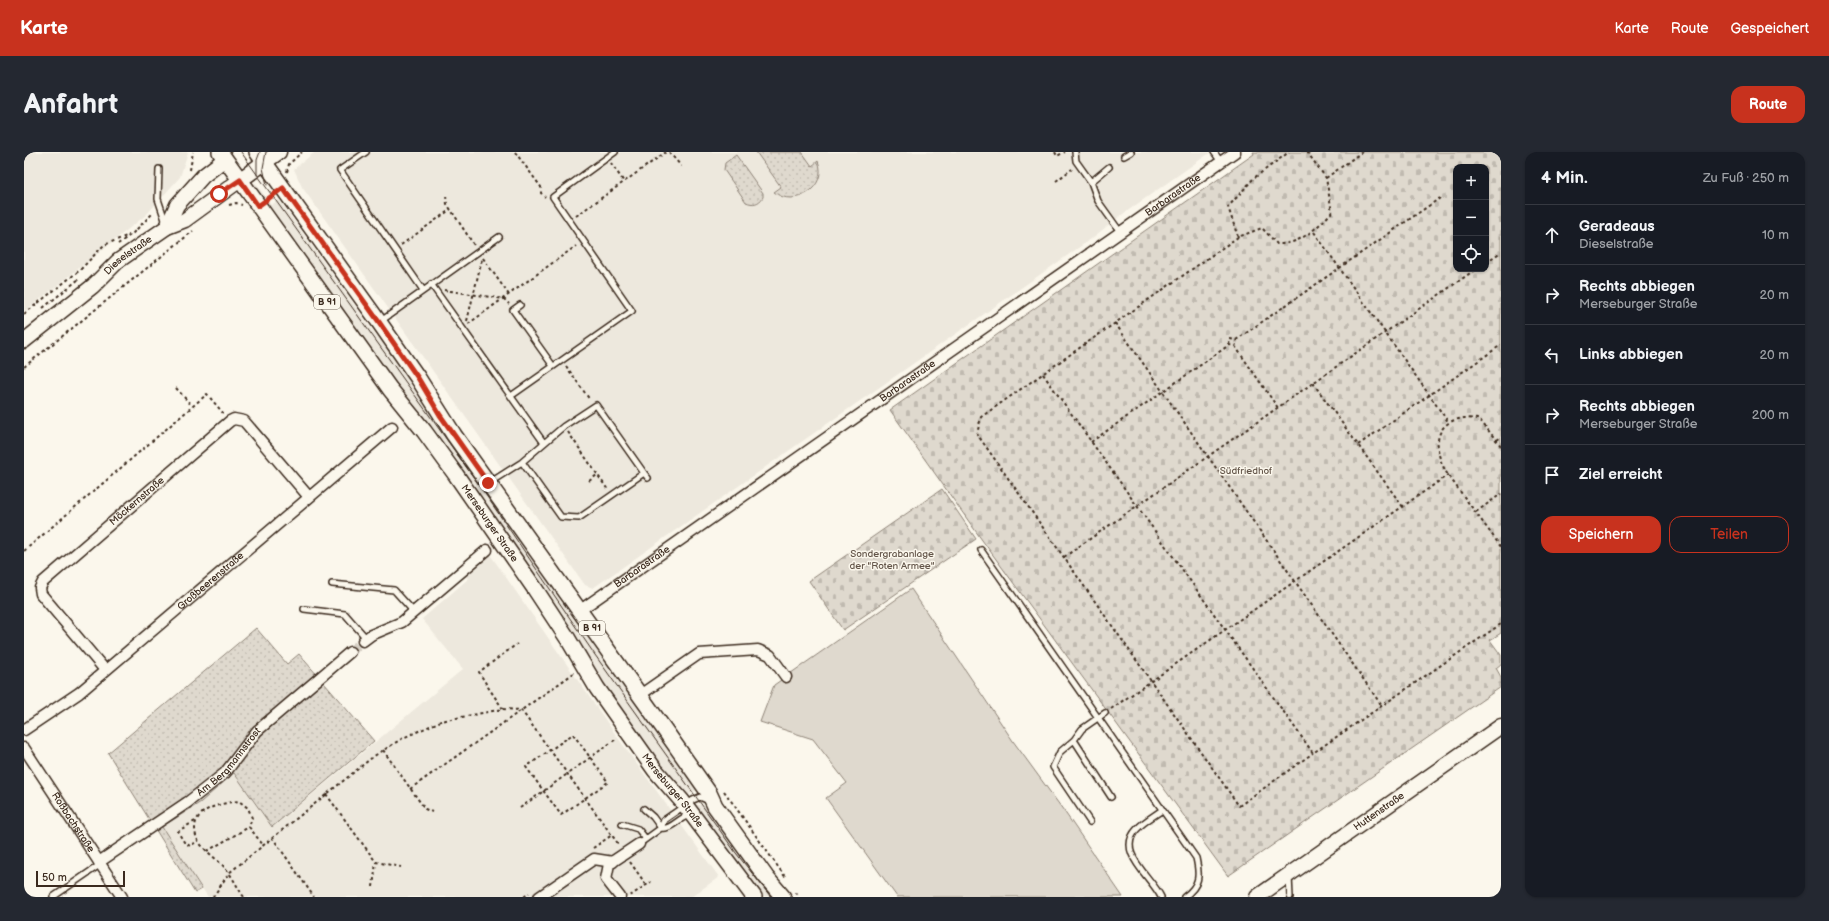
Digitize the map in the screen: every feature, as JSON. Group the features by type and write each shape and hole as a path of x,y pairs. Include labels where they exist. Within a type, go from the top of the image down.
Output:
{"main road":[{"name":"Merseburger Straße","path":"226,154 240,180 258,206 390,389 424,431 456,475 535,589 568,639 583,667 655,770 685,805 754,897"},
{"path":"240,180 261,157"},
{"name":"B 91","path":"261,157 418,378 440,415 640,695 709,794 715,806 783,897"}],"street":[{"path":"261,157 279,152"},
{"name":"Barbarastraße","path":"580,612 1235,152"},
{"path":"167,227 177,205 203,176 226,154"},
{"name":"Dieselstraße","path":"24,341 93,286 118,261 167,227 185,220 240,180"},
{"path":"230,421 234,419 244,421 309,497"},
{"name":"Möckernstraße","path":"105,670 41,594 40,588 43,582 230,421"},
{"name":"Großbeerenstraße","path":"24,730 79,693 392,426"},
{"path":"365,640 371,635 402,622 487,550"},
{"path":"640,695 699,654 758,650 770,655 786,677"},
{"name":"Am Bergmannstrost","path":"100,863 188,802 225,773 257,731 350,652"},
{"name":"Huttenstraße","path":"1257,897 1501,726"},
{"name":"Roßbachstraße","path":"24,748 122,897"},
{"path":"620,897 606,879 609,864 642,841"},
{"path":"539,897 594,859 613,862"}],"lane":[{"path":"366,152 340,170 423,290"},
{"path":"511,396 632,310 553,197 615,152"},
{"path":"1075,152 1076,161 1091,182 1098,201 1121,233"},
{"path":"1124,156 1131,152"},
{"path":"1214,152 1221,162"},
{"path":"1091,182 1109,167"},
{"path":"159,169 158,199 167,227"},
{"path":"379,322 498,237"},
{"path":"431,284 544,443"},
{"path":"520,305 513,310 553,366"},
{"path":"488,483 522,462 564,426 596,404 648,478"},
{"path":"522,462 561,517 579,518 644,473"},
{"path":"981,550 1196,858 1200,874 1194,888 1184,897"},
{"path":"332,584 394,590 414,612"},
{"path":"304,609 344,614 365,640"},
{"path":"1090,822 1054,767 1060,752 1074,740 1082,729 1105,713"},
{"path":"1074,740 1111,796"},
{"path":"622,824 638,829 642,841 661,828 664,820 685,805 700,797 710,801 715,806"},
{"path":"644,810 653,817 661,828"},
{"path":"1161,897 1134,858 1130,848 1131,838 1138,828 1162,810"},
{"path":"661,828 665,829 686,816 691,815 694,817"},
{"path":"53,897 100,863"},
{"path":"1289,875 1290,897"}],"path":[{"path":"193,160 194,152"},
{"path":"295,152 298,155"},
{"path":"283,188 291,183 287,171 289,164 302,152"},
{"path":"515,152 541,187"},
{"path":"570,221 668,152 681,166"},
{"path":"1054,152 1057,156 1066,152"},
{"path":"1238,237 1228,207 1254,178 1289,152"},
{"path":"1307,152 1326,178 1332,212 1314,232 1286,244 1276,244 1262,228 1238,237 981,418 977,434 1239,806 1312,753 1501,624"},
{"path":"1326,178 1362,152"},
{"path":"607,158 624,182"},
{"path":"1056,181 1073,168"},
{"path":"1229,345 1230,339 1236,340 1440,198"},
{"path":"228,205 236,203 251,211 258,206"},
{"path":"395,249 451,209"},
{"path":"24,367 195,230"},
{"path":"1314,232 1449,423"},
{"path":"24,314 80,270 104,245 133,233 115,246"},
{"path":"463,328 584,240"},
{"path":"1489,260 1501,252"},
{"path":"463,328 469,318 483,257"},
{"path":"1064,557 1472,272"},
{"path":"42,308 84,275"},
{"path":"431,284 442,290 504,298 513,310"},
{"path":"1115,323 1382,706"},
{"path":"1235,346 1237,343 1236,340"},
{"path":"1091,442 1229,345 1235,346 1278,408"},
{"path":"1358,445 1501,345"},
{"path":"562,360 588,398 596,404"},
{"path":"1043,374 1312,753"},
{"path":"1313,383 1403,507"},
{"path":"176,388 192,406"},
{"path":"24,551 207,394 230,421"},
{"path":"1501,446 1479,419 1463,418 1449,423 1438,434 1437,454 1442,467 1501,547"},
{"path":"564,426 612,496"},
{"path":"1497,440 1501,437"},
{"path":"589,481 597,475"},
{"path":"1105,713 1448,476"},
{"path":"1476,512 1501,494"},
{"path":"503,709 480,672 517,644"},
{"path":"410,789 583,667"},
{"path":"213,897 229,873 272,837 383,750 403,738 441,721 503,709 521,710"},
{"path":"521,710 647,886"},
{"path":"573,734 608,782 561,815 526,767 550,750 573,734"},
{"path":"520,808 618,738"},
{"path":"383,750 425,809 432,812"},
{"path":"326,794 376,862 401,867"},
{"path":"198,841 190,846 184,842 178,832 195,821 209,809 226,802 239,801 248,808 252,818 249,827 207,851"},
{"path":"195,821 195,834 198,841 229,873 244,897"},
{"path":"249,827 262,845"},
{"path":"272,837 314,897"},
{"path":"373,887 376,862"},
{"path":"629,897 651,882"}],"shaded area":[{"path":"24,152 188,152 180,177 146,215 24,312"},
{"path":"315,152 1211,152 1116,219 1091,239 593,588 585,585 302,187 294,169"},
{"path":"255,182 271,205 279,200 373,331 397,358 430,411 698,789 687,796 663,772 412,408 254,187"},
{"path":"487,550 618,738 719,877 691,897 208,897 162,828 199,802 234,774 272,828 463,669 422,619 468,579 463,571"},
{"path":"694,804 706,806 775,897 761,897 724,850"}],"green space":[{"path":"756,152 802,152 812,166 818,161 820,170 819,179 808,193 800,197 782,197 774,192 781,187"},
{"name":"Südfriedhof","path":"1253,152 1501,152 1501,633 1490,640 1501,655 1501,664 1496,668 1501,677 1501,687 1228,876 982,540 890,410 1254,154"},
{"path":"736,155 763,193 763,197 758,202 753,204 746,202 724,170 725,163"},
{"name":"Sondergrabanlage der \"Roten Armee\"","path":"942,489 976,539 843,630 809,581"},
{"path":"911,589 1013,741 1064,811 1123,897 897,897 826,798 847,783 813,739 760,722 774,685"},
{"path":"256,628 287,664 299,654 374,741 272,827 234,773 201,802 162,827 202,889 195,893 108,753"}],"tunnel":[{"path":"350,652 363,641"}],"tram line":[{"path":"241,152 477,482 595,655 736,853 771,897"},
{"path":"257,175 257,160 260,152"},
{"path":"266,152 263,168 267,185"}],"route":[{"path":"219,194 240,180 258,206 283,188 418,378 440,415 488,483"}]}
